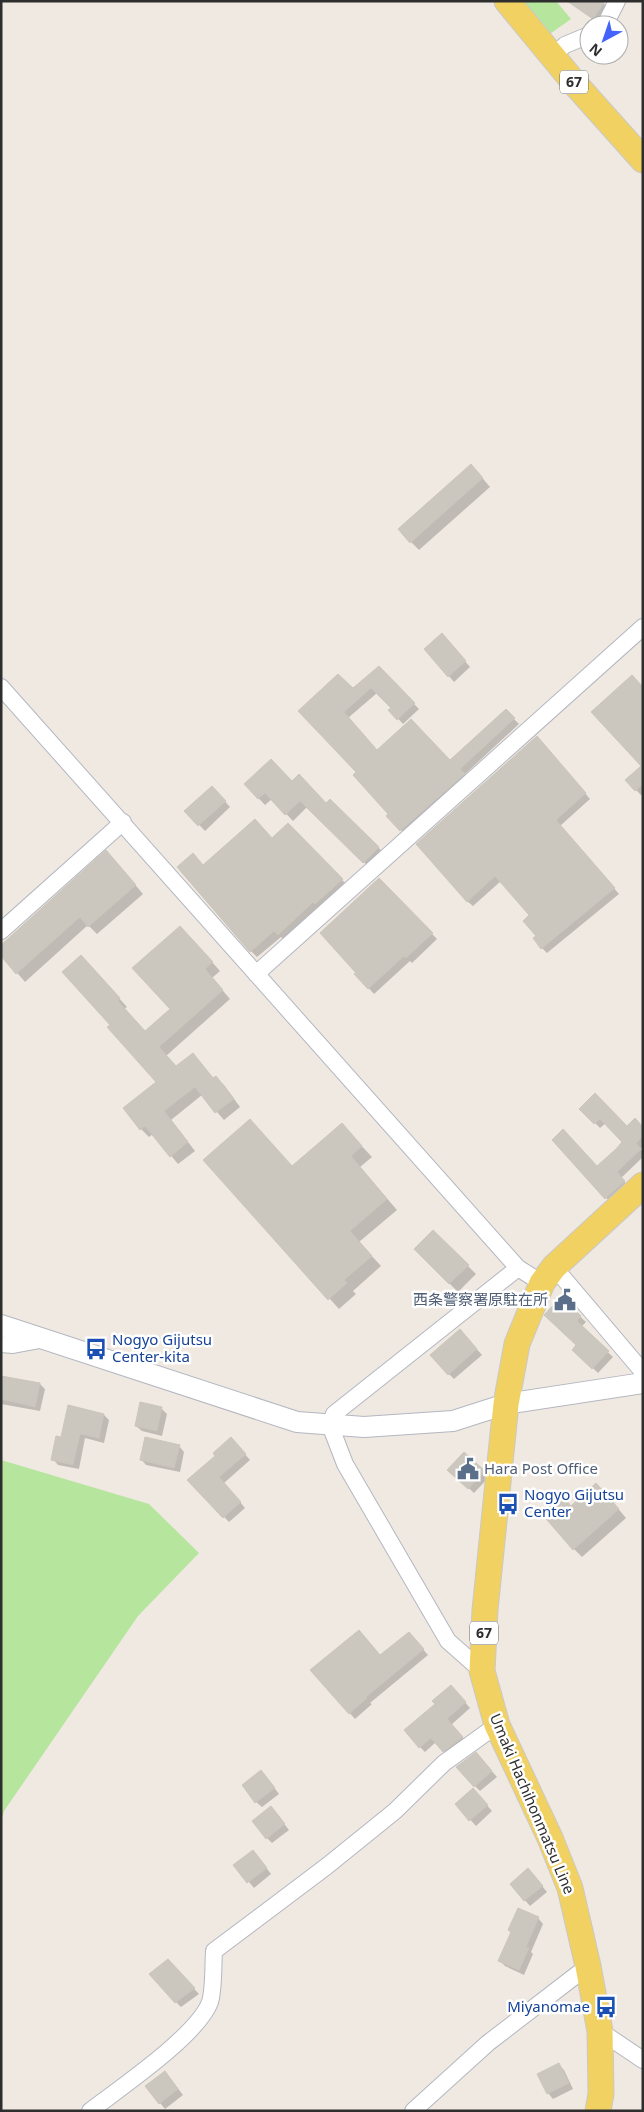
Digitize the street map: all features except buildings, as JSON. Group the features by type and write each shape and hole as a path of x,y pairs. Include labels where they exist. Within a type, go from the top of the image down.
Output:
{"main road":[{"name":"67","path":"507,1 552,56 643,160"},
{"name":"Umaki Hachihonmatsu Line","path":"598,2111 601,2094 600,2031 588,1966 570,1888 550,1838 497,1725 482,1671 485,1610 506,1404 517,1344 548,1275 643,1185"}],"street":[{"path":"610,15 616,1"},
{"path":"552,56 566,45 579,39"},
{"path":"256,974 643,627"},
{"path":"1,687 518,1268 548,1275 643,1372"},
{"path":"1,931 123,822"},
{"path":"482,1671 448,1641 345,1464 330,1425 334,1414 518,1268"},
{"path":"1,1325 297,1422 330,1425 364,1427 453,1421 506,1404 643,1383"},
{"path":"1,1344 13,1345 45,1339"},
{"path":"90,2111 184,2037 202,2015 210,2001 214,1951 327,1866 395,1811 444,1763 497,1725"},
{"path":"413,2111 488,2043 588,1966"},
{"path":"600,2031 643,2060"}],"green space":[{"path":"521,1 556,1 571,19 547,36"},
{"path":"1,1460 149,1504 199,1553 138,1616 4,1811 1,1822"}],"place":[{"name":"西条警察署原駐在所","path":"565,1300"},
{"name":"Nogyo Gijutsu Center-kita","path":"96,1349"},
{"name":"Hara Post Office","path":"468,1469"},
{"name":"Nogyo Gijutsu Center","path":"508,1504"},
{"name":"Miyanomae","path":"606,2007"}]}
